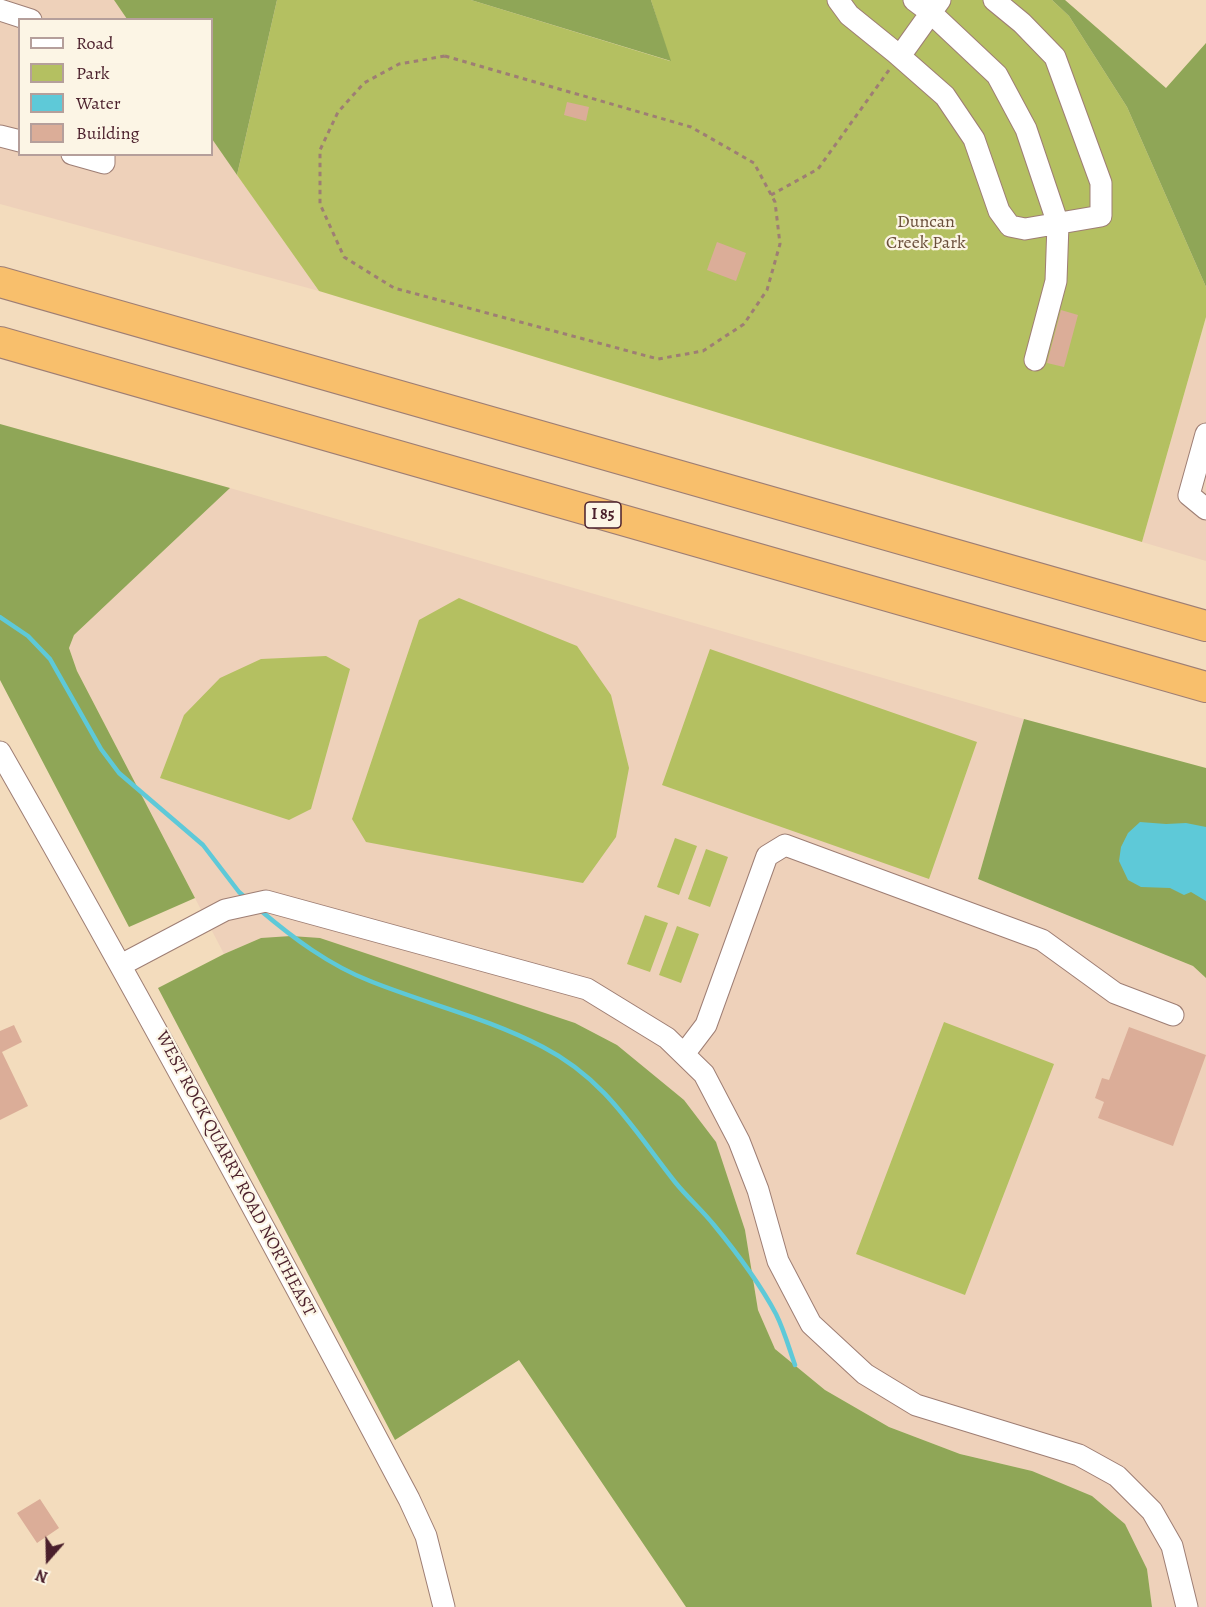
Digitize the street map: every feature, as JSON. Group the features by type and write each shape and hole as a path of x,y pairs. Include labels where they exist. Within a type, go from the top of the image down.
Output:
{"highway":[{"path":"0,282 1206,626"},
{"name":"I 85","path":"0,342 1206,687"}],"street":[{"path":"838,0 849,15 896,61 945,96 974,139 999,211 1010,226 1025,230 1101,216 1101,183 1055,57 1022,23 994,0"},
{"path":"896,61 928,4 997,75 1026,129 1058,224 1056,281 1035,360"},
{"path":"0,10 25,18"},
{"path":"0,136 18,140"},
{"path":"79,156 104,163 104,156"},
{"path":"1206,434 1189,495 1206,510"},
{"name":"WEST ROCK QUARRY ROAD NORTHEAST","path":"0,752 122,965 263,1222 409,1499 426,1536 444,1607"},
{"path":"684,1054 706,1025 767,856 785,845 1042,940 1115,993 1173,1015"},
{"path":"122,965 225,910 266,902 587,989 668,1038 704,1074 739,1141 758,1190 778,1261 811,1324 864,1374 916,1405 1079,1455 1118,1476 1152,1511 1172,1545 1187,1607"}],"path":[{"path":"445,56 691,127 754,163 771,195 775,202 780,244 768,290 744,324 703,351 658,359 394,288 344,257 320,204 320,150 338,112 364,83 399,64 445,56"},
{"path":"771,195 818,169 896,61"}],"shaded area":[{"path":"0,0 114,0 126,18 18,18 18,156 213,156 213,140 319,291 0,204"},
{"path":"1206,317 1206,561 1142,542"},
{"path":"230,488 1024,719 978,879 1193,966 1206,978 1206,1607 1152,1607 1147,1569 1032,1471 960,1454 889,1427 825,1390 775,1349 758,1310 745,1230 617,1045 575,1023 320,938 261,938 224,954 77,671 69,648 74,635"}],"green space":[{"path":"114,0 277,0 237,175 213,140 213,18 126,18"},
{"name":"Duncan Creek Park","path":"277,0 471,0 670,61 651,0 1052,0 1069,16 1127,107 1206,287 1206,317 1142,542 319,291 237,175"},
{"path":"471,0 651,0 671,61"},
{"path":"1052,0 1065,0 1166,88 1206,43 1206,287 1127,107 1069,16"},
{"path":"0,424 230,488 74,635 69,648 77,671 195,898 129,927 0,680"},
{"path":"459,598 577,646 611,695 629,768 616,837 583,883 366,842 352,819 419,620"},
{"path":"710,649 977,742 929,879 662,785"},
{"path":"326,656 350,669 311,809 289,820 160,778 184,715 220,678 261,659"},
{"path":"1024,719 1206,768 1206,978 1193,966 978,879"},
{"path":"675,838 697,846 679,895 657,887"},
{"path":"706,849 728,857 710,907 688,899"},
{"path":"645,915 668,923 650,972 627,964"},
{"path":"677,926 699,934 681,983 659,975"},
{"path":"291,936 320,938 575,1023 617,1045 684,1100 716,1142 745,1230 758,1310 775,1349 825,1390 889,1427 960,1454 1032,1471 1092,1496 1125,1524 1147,1569 1152,1607 686,1607 519,1360 395,1440 158,988 261,938"},
{"path":"944,1022 1054,1064 965,1295 856,1254"}],"water":[{"path":"1140,822 1186,823 1206,827 1206,901 1191,892 1184,895 1170,888 1141,887 1128,880 1119,861 1121,847 1128,833"}],"building":[{"path":"567,102 589,107 586,121 564,115"},
{"path":"717,242 746,253 736,281 707,270"},
{"path":"1061,310 1078,315 1064,367 1047,363"},
{"path":"14,1025 22,1042 2,1052 28,1106 0,1120 0,1031"},
{"path":"1129,1027 1206,1055 1173,1146 1098,1118 1104,1102 1095,1098 1102,1078 1109,1080"},
{"path":"40,1499 59,1528 37,1543 17,1513"}],"waterway":[{"path":"0,617 28,636 50,659 101,749 119,773 203,845 247,899"},
{"path":"260,910 298,941 355,975 479,1019 522,1037 565,1060 584,1074 631,1124 675,1182 709,1219 747,1268 776,1314 795,1365"}]}
